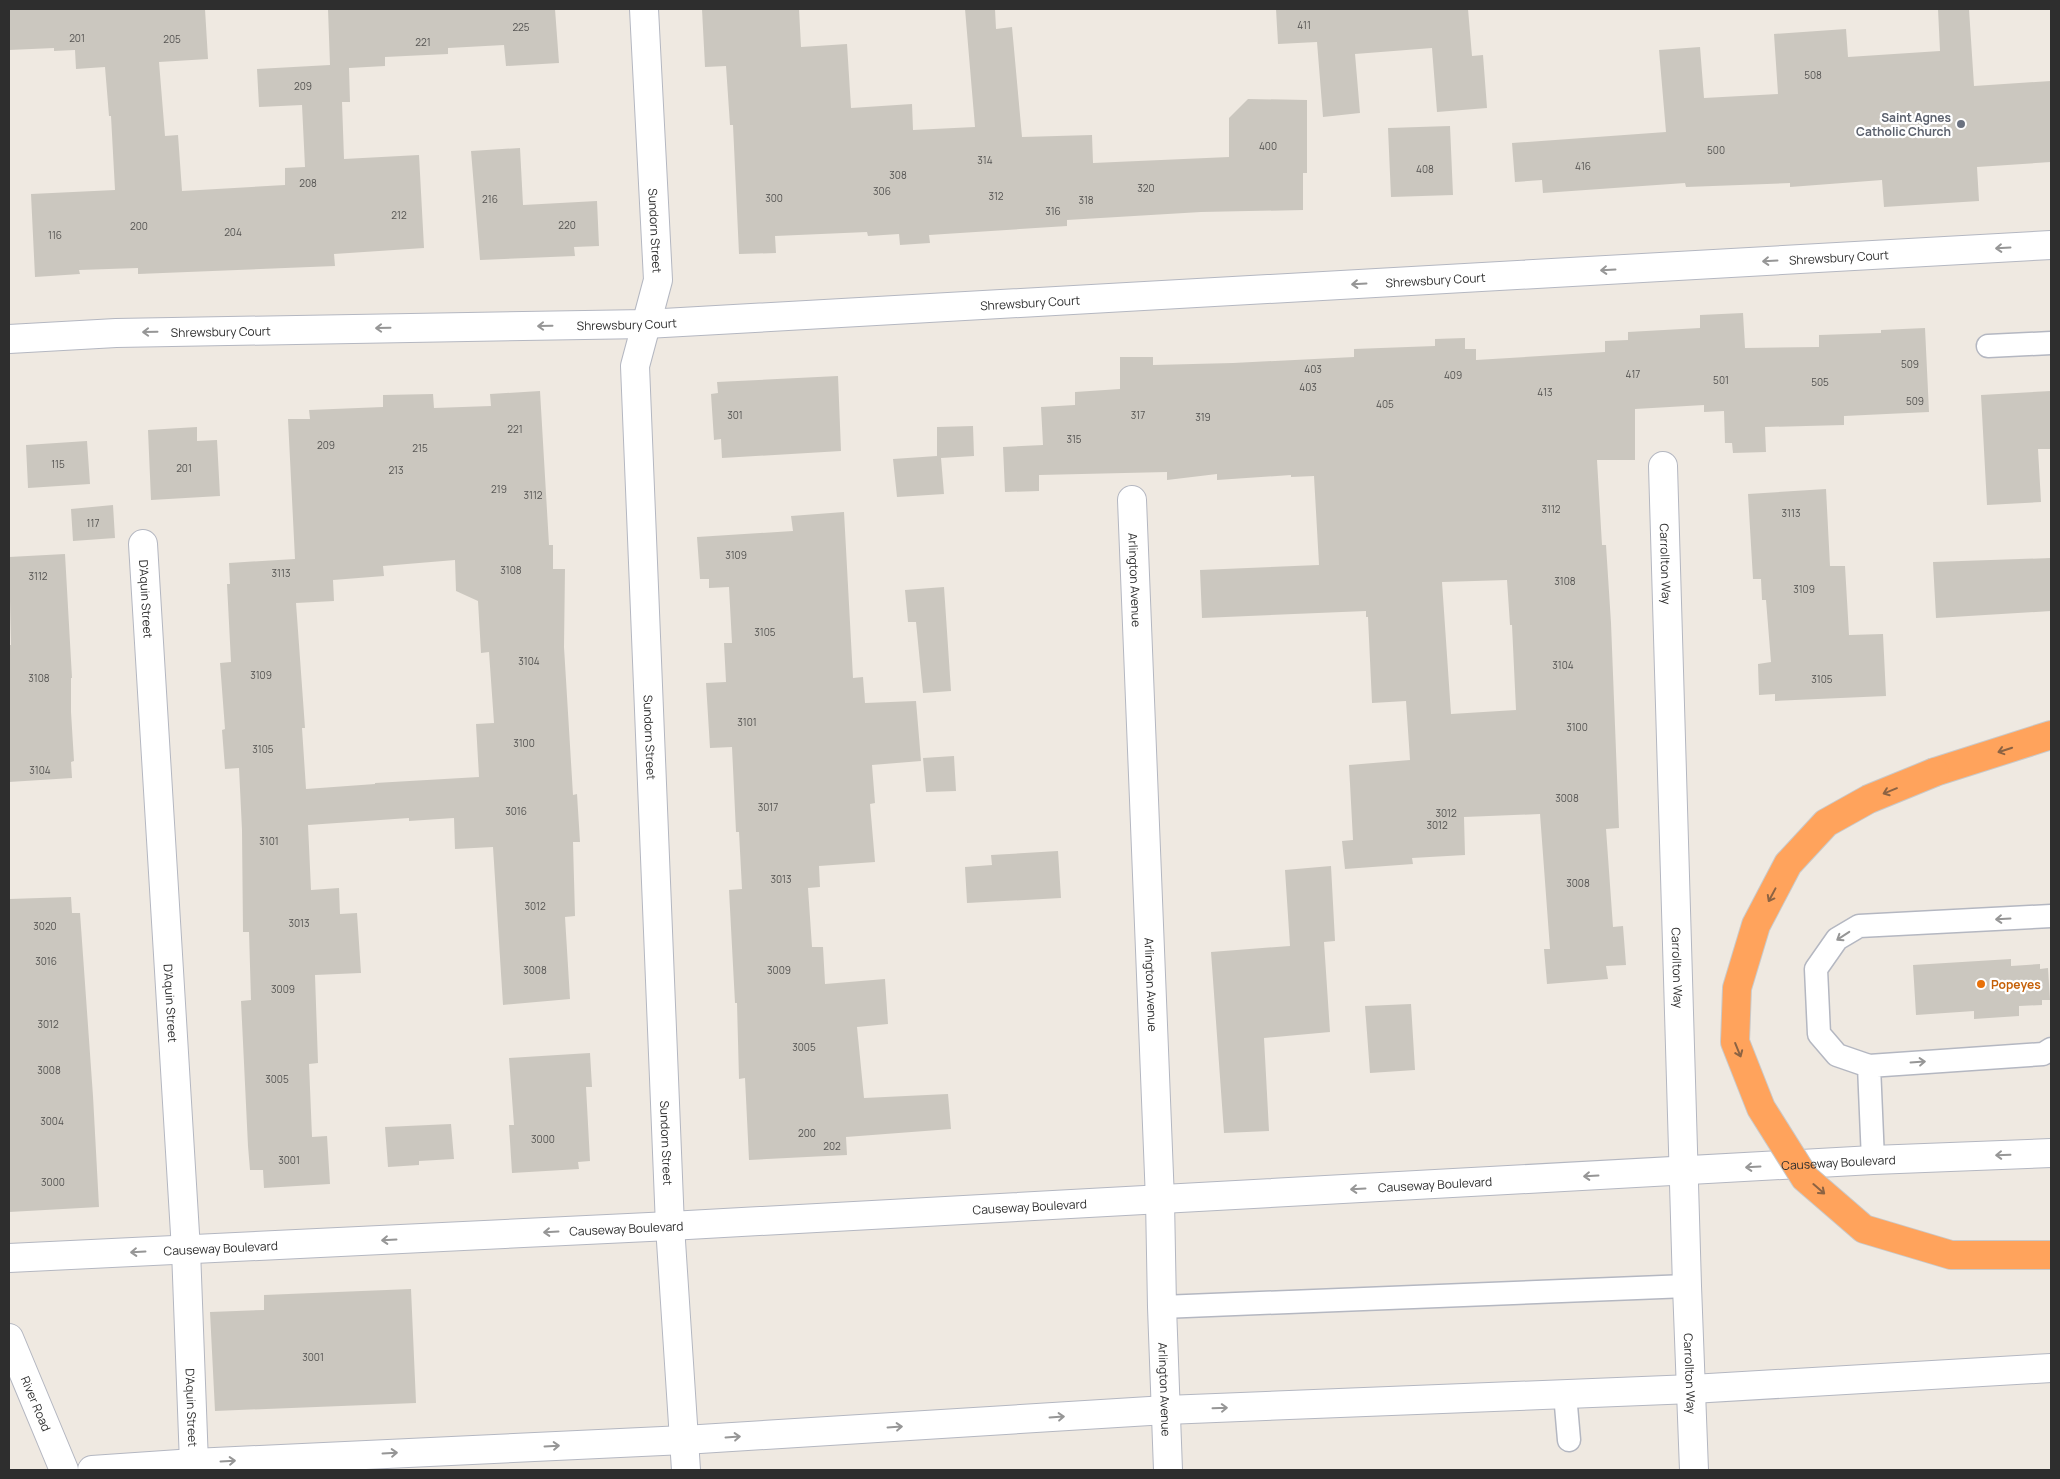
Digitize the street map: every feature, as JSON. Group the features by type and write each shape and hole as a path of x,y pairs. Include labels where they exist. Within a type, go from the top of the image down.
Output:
{"highway":[{"path":"2051,735 1935,772 1869,799 1826,823 1788,864 1756,925 1737,988 1735,1042 1761,1108 1805,1178 1864,1229 1951,1255 2051,1256"}],"street":[{"name":"Sundorn Street","path":"644,9 658,280 635,366 670,1226 686,1470"},
{"name":"Shrewsbury Court","path":"9,338 116,333 646,324 2051,245"},
{"name":"Carrollton Way","path":"1663,466 1694,1470"},
{"name":"Arlington Avenue","path":"1132,500 1160,1200 1168,1470"},
{"name":"D'Aquin Street","path":"143,544 186,1250 194,1463"},
{"name":"Causeway Boulevard","path":"9,1258 670,1226 1873,1160 2051,1154"},
{"name":"River Road","path":"9,1338 64,1470"},
{"path":"92,1470 194,1463 684,1440 1166,1410 1692,1389 2051,1368"}],"lane":[{"path":"1988,346 2051,343"},
{"path":"2051,916 1858,926 1837,939 1816,969 1820,1034 1837,1054 1870,1066 2043,1054 2051,1049"},
{"path":"1870,1066 1873,1160"},
{"path":"1162,1307 1687,1286"},
{"path":"1566,1394 1569,1440"}],"building":[{"path":"9,9 205,9 208,59 159,62 165,136 178,135 182,191 285,185 285,168 305,167 302,105 259,107 257,69 330,65 328,9 555,9 559,63 506,66 504,45 448,48 448,54 385,57 385,66 349,68 350,102 342,102 344,159 419,155 424,248 334,254 335,266 138,274 138,268 79,270 80,274 35,277 31,194 115,190 111,116 109,116 105,67 76,69 75,50 54,51 54,48 9,50"},
{"path":"702,9 799,9 801,47 847,44 851,108 912,104 913,130 975,127 965,9 995,9 996,29 1012,27 1022,137 1092,135 1093,163 1229,157 1229,118 1248,99 1307,100 1307,173 1303,173 1303,210 1201,212 1067,220 1067,226 929,235 930,243 900,245 899,234 868,236 867,232 775,236 776,253 739,254 733,125 730,125 726,66 705,67"},
{"path":"1276,9 1468,9 1472,56 1483,55 1487,108 1437,112 1432,48 1355,54 1360,113 1323,117 1317,42 1278,44"},
{"path":"1938,9 1969,9 1974,86 2051,81 2051,162 1977,167 1979,201 1884,207 1882,180 1790,187 1790,183 1686,187 1685,183 1543,193 1542,180 1515,182 1512,143 1666,132 1659,50 1700,47 1704,98 1778,94 1774,34 1846,29 1848,57 1940,51"},
{"path":"1450,126 1453,195 1391,197 1388,128"},
{"path":"520,148 523,205 597,201 599,246 574,247 575,256 480,260 471,151"},
{"path":"1743,313 1745,348 1819,347 1819,335 1881,333 1881,330 1925,328 1929,412 1844,416 1844,425 1765,427 1766,452 1733,453 1732,443 1725,443 1724,411 1704,412 1704,405 1635,409 1635,460 1597,460 1602,545 1606,545 1611,623 1619,828 1606,829 1613,927 1623,926 1626,965 1606,966 1608,979 1547,984 1544,949 1550,949 1540,814 1464,817 1465,855 1412,858 1413,864 1345,869 1342,841 1353,840 1349,765 1410,760 1406,701 1372,703 1368,617 1366,617 1366,611 1202,618 1200,570 1319,565 1314,476 1291,477 1291,475 1217,480 1217,474 1167,480 1167,472 1039,475 1039,491 1005,492 1003,447 1043,445 1041,407 1075,405 1075,392 1120,389 1120,357 1153,357 1153,365 1354,357 1354,349 1435,346 1435,339 1465,338 1465,349 1476,349 1476,360 1605,352 1605,341 1628,340 1628,332 1700,328 1700,315","holes":["1507,580 1510,625 1512,625 1516,710 1451,714 1442,582"]},
{"path":"838,376 841,451 722,458 721,439 714,440 711,394 718,393 717,382"},
{"path":"540,391 549,545 553,545 553,569 565,569 564,647 573,795 577,794 580,842 573,842 575,916 565,917 570,999 503,1005 493,847 455,849 454,818 409,821 409,818 308,825 311,890 339,888 340,914 357,913 361,973 315,975 318,1063 309,1064 312,1137 327,1136 330,1184 264,1188 263,1170 250,1170 248,1146 241,1001 251,1000 249,932 243,932 239,768 225,769 222,730 225,729 220,663 231,662 227,584 230,584 229,563 295,559 288,419 310,419 309,410 383,407 383,395 433,394 434,408 491,406 490,394","holes":["455,560 456,591 478,601 481,653 489,652 494,723 476,724 479,777 306,789 302,728 305,728 296,603 334,601 333,580 384,576 383,566"]},
{"path":"2051,391 2051,449 2038,449 2041,502 1987,505 1981,395"},
{"path":"973,426 974,456 941,458 944,494 897,497 893,459 937,456 937,427"},
{"path":"197,427 197,441 217,440 220,496 151,500 148,430"},
{"path":"87,441 90,484 28,488 26,445"},
{"path":"1826,489 1830,566 1845,566 1849,635 1883,634 1886,696 1775,701 1775,694 1759,695 1758,664 1771,662 1766,600 1762,600 1761,579 1753,579 1748,494"},
{"path":"113,505 115,538 73,541 71,509"},
{"path":"844,512 853,678 863,677 865,703 916,701 921,761 872,765 875,803 870,804 875,862 819,866 820,887 808,888 812,947 823,947 825,984 885,979 888,1024 857,1027 864,1098 948,1094 951,1129 846,1137 847,1155 749,1160 745,1078 739,1079 737,1003 735,1003 729,890 742,889 739,832 736,832 732,747 710,748 706,683 726,682 724,643 732,643 729,587 709,588 709,579 700,579 697,537 793,531 791,516"},
{"path":"65,554 72,678 71,712 74,761 71,762 72,778 9,782 9,645 11,645 9,557"},
{"path":"2051,558 2051,611 1936,618 1933,562"},
{"path":"944,587 951,691 923,693 916,622 908,622 905,590"},
{"path":"954,756 956,791 926,792 923,758"},
{"path":"1058,851 1061,898 967,903 965,867 992,865 991,855"},
{"path":"1331,866 1335,941 1324,942 1330,1032 1264,1038 1269,1131 1224,1133 1211,952 1290,946 1285,870"},
{"path":"71,897 72,913 80,913 99,1207 9,1212 9,899"},
{"name":"Popeyes","path":"2011,959 2011,966 2040,964 2040,969 2048,968 2050,1000 2042,1000 2042,1005 2019,1006 2019,1016 1974,1019 1974,1011 1916,1015 1913,965"},
{"path":"1411,1004 1415,1070 1370,1073 1365,1006"},
{"path":"590,1053 592,1087 586,1087 590,1161 578,1162 579,1169 512,1173 509,1125 514,1125 509,1058"},
{"path":"451,1124 454,1159 419,1161 419,1165 388,1167 385,1127"},
{"path":"411,1289 416,1403 215,1411 210,1312 264,1310 264,1295"}],"place":[{"name":"Saint Agnes Catholic Church","path":"1961,124"},
{"name":"Popeyes","path":"1981,984"}]}
